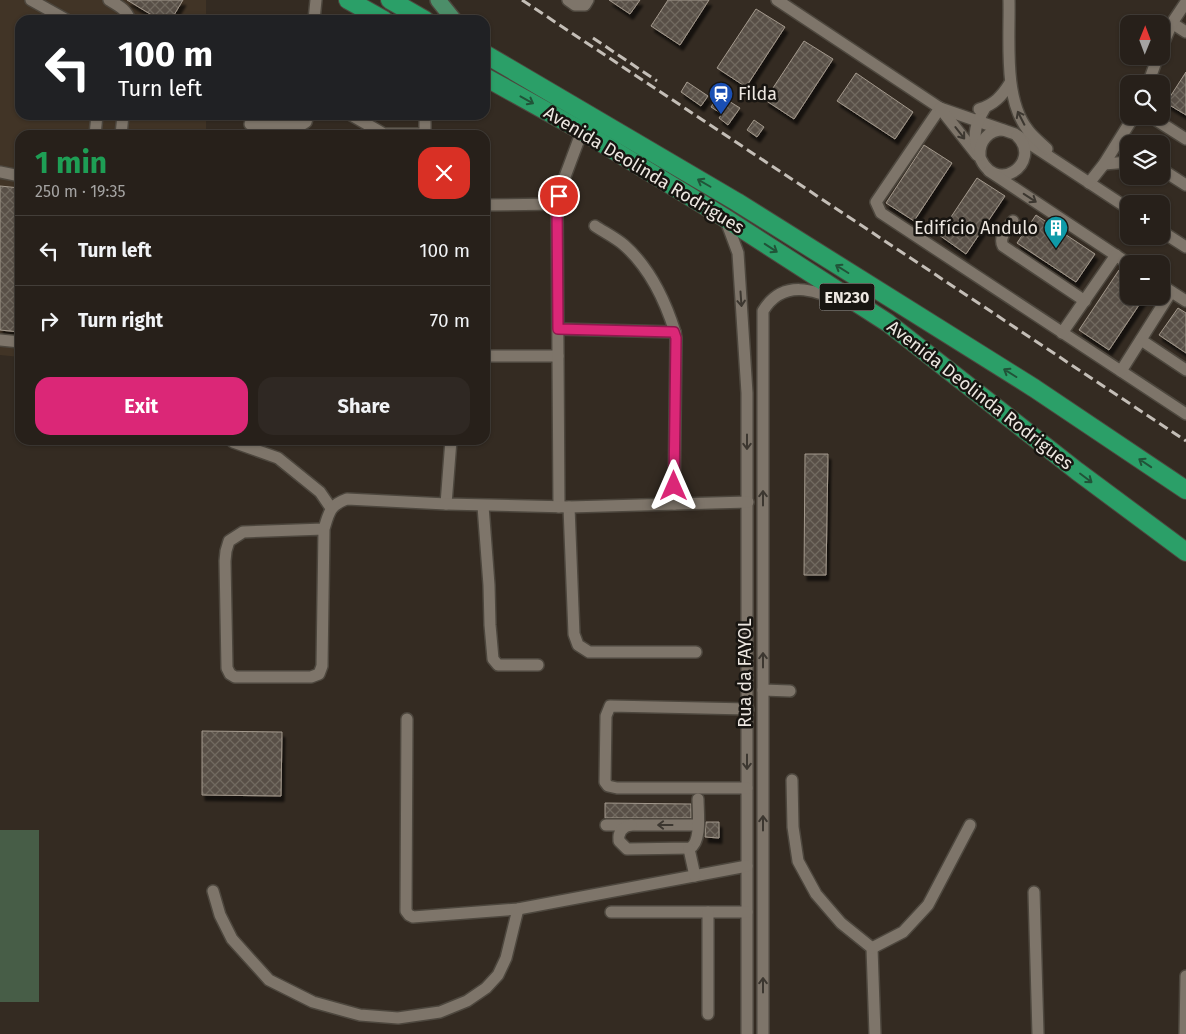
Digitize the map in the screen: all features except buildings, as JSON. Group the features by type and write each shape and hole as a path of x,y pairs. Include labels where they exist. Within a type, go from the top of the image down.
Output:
{"highway":[{"path":"348,0 375,15"},
{"path":"390,0 416,15"},
{"name":"Avenida Deolinda Rodrigues","path":"490,57 737,202 1034,388 1186,490"},
{"name":"Avenida Deolinda Rodrigues","path":"490,79 582,131 726,218 888,324 1077,471 1186,552"}],"main road":[{"path":"438,0 450,15"}],"street":[{"path":"109,0 122,8 128,15"},
{"path":"314,15 316,0"},
{"path":"568,0 580,6 585,5 588,0"},
{"path":"778,0 940,108 1011,132 1120,203"},
{"path":"1009,0 1010,83 1016,107 1027,129 1065,167"},
{"path":"35,1 59,15"},
{"path":"1170,28 1186,2"},
{"path":"1172,24 1186,32"},
{"path":"940,108 967,112 985,108 1001,97 1010,83"},
{"path":"940,108 989,171 1120,258"},
{"path":"940,108 876,202 881,213 1186,414"},
{"path":"980,159 975,133 977,121 985,108"},
{"path":"250,124 303,124 307,120"},
{"path":"359,120 375,130"},
{"path":"1089,183 1104,164 1128,125"},
{"path":"1164,125 1186,139"},
{"path":"980,159 981,143 992,132 1000,130 1011,132 1024,145 1024,159 1021,165 1010,174 996,175 989,171"},
{"path":"582,131 560,190 557,204 558,356 564,507 574,634 578,645 589,652 696,652"},
{"path":"1104,164 1120,163"},
{"path":"0,172 15,175"},
{"path":"1170,175 1186,185"},
{"path":"490,205 557,204"},
{"name":"Rua da FAYOL","path":"726,218 738,253 747,393 747,1034"},
{"path":"1013,221 1002,237 1001,242 1003,246 1084,301"},
{"path":"595,226 624,244 645,269 660,291 676,338 674,504"},
{"path":"1170,237 1186,247"},
{"path":"1062,332 1116,255"},
{"name":"Rua da FAYOL","path":"763,1034 763,311 767,304 783,293 804,289 815,290 888,324"},
{"path":"1170,291 1186,302"},
{"path":"1121,371 1141,340 1158,305"},
{"path":"558,329 674,332"},
{"path":"0,340 15,342"},
{"path":"1141,340 1186,370"},
{"path":"490,356 558,356"},
{"path":"241,445 278,458 320,492 330,508"},
{"path":"446,504 451,445"},
{"path":"324,529 242,532 229,540 224,561 227,668 230,674 235,677 311,677 319,674 322,666 324,529 330,508 340,501 347,499 483,506 564,507 748,502"},
{"path":"483,506 493,659 498,665 538,665"},
{"path":"763,690 790,691"},
{"path":"747,788 617,788 608,786 605,782 606,716 610,706 748,710"},
{"path":"407,719 406,911 409,915 518,910 747,866"},
{"path":"792,780 792,827 798,861 816,894 841,923 872,948 875,1034"},
{"path":"631,825 621,830 618,838 621,845 627,849 689,848 696,843 698,799"},
{"path":"606,826 698,825"},
{"path":"872,948 902,932 928,905 970,825"},
{"path":"689,848 695,876"},
{"path":"213,890 220,916 232,939 269,980 313,1002 360,1015 398,1018 440,1012 467,1001 486,988 498,975 506,958 518,910"},
{"path":"1034,892 1038,1034"},
{"path":"611,912 747,912"},
{"path":"708,912 708,1014"},
{"path":"1185,1030 1186,976"}],"shaded area":[{"path":"0,0 206,0 206,15 15,15 15,120 206,120 206,130 15,130 15,356 0,355"}],"green space":[{"path":"0,830 39,830 39,1002 0,1002"}],"railway":[{"path":"522,0 1186,441"},
{"path":"593,38 657,81"}],"place":[{"name":"Filda","path":"721,115"},
{"name":"Edifício Andulo","path":"1056,249"}],"route":[{"path":"559,196 557,204 558,329 674,332 676,338 674,486"}]}
